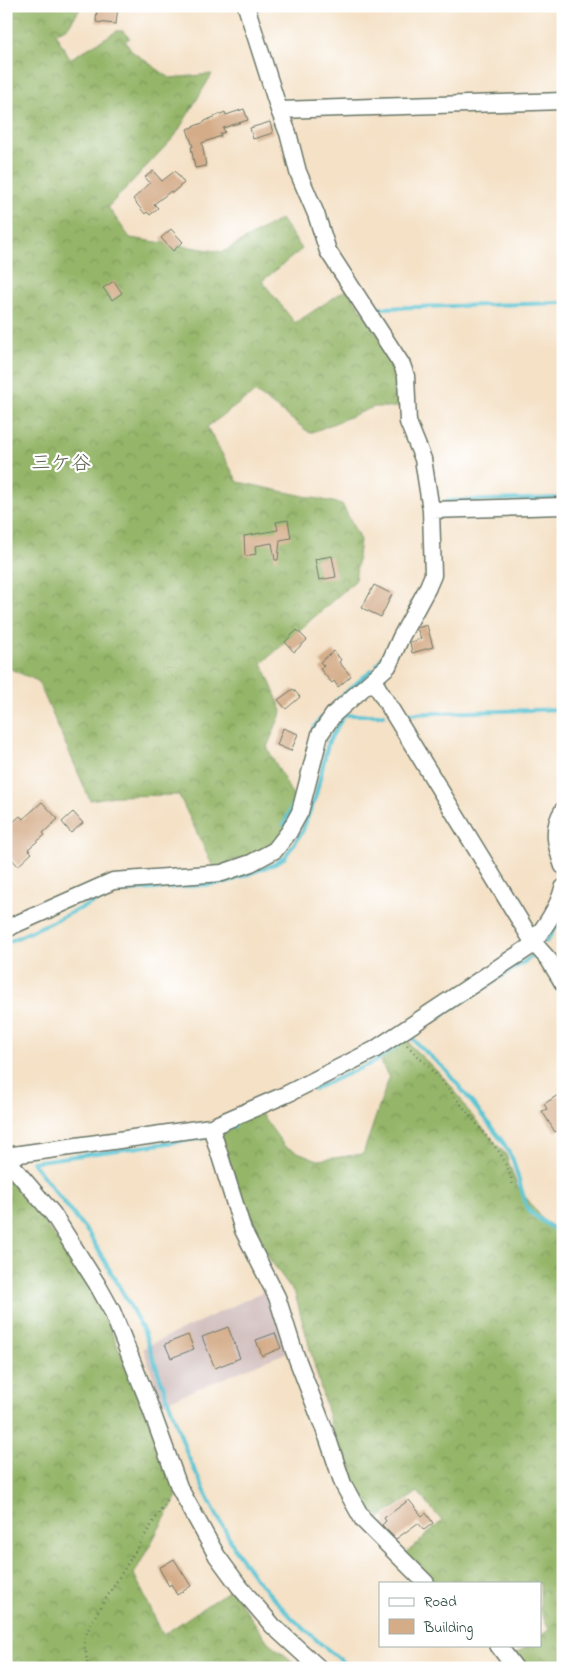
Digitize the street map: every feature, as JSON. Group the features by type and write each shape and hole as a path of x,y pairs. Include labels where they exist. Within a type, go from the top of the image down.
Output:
{"street":[{"path":"6,930 113,882 222,872 251,863 275,850 289,832 300,812 320,734 334,714 388,666 401,637 428,590 433,575 431,510 423,459 408,422 406,376 402,365 328,251 316,214 298,172 288,133 278,110 246,6"},
{"path":"278,110 563,101"},
{"path":"431,510 563,506"},
{"path":"373,680 533,942 549,960 563,984"},
{"path":"563,810 558,818 554,832 563,866"},
{"path":"6,1157 211,1127 287,1094 374,1050 528,948 560,900 563,888"},
{"path":"211,1127 243,1230 277,1297 294,1351 343,1484 363,1520 425,1582"},
{"path":"6,1157 53,1214 112,1311 148,1401 179,1487 217,1556 239,1586 273,1626 318,1668"},
{"path":"499,1646 515,1668"}],"path":[{"path":"399,1033 408,1046 443,1082 500,1153 511,1176 513,1186"},
{"path":"88,1668 84,1640 91,1623 168,1498"}],"shaded area":[{"path":"269,1289 290,1351 162,1403 143,1348"}],"green space":[{"path":"6,6 82,6 68,27 55,33 70,59 117,31 123,31 130,38 125,41 133,52 170,78 212,74 175,136 108,207 130,238 223,252 281,219 302,249 262,281 295,323 347,289 397,363 404,407 374,407 310,433 255,392 207,427 238,482 342,504 360,540 355,581 262,663 282,711 267,747 299,808 272,846 214,869 179,795 115,796 90,800 38,681 6,667"},
{"path":"405,1036 412,1047 447,1081 468,1111 506,1155 517,1186 544,1221 563,1232 563,1668 519,1668 512,1657 527,1646 542,1646 542,1635 549,1630 542,1615 542,1582 429,1582 403,1556 442,1521 418,1492 371,1524 341,1462 295,1294 252,1235 220,1131 259,1111 285,1147 318,1160 363,1154 389,1078 377,1055"},
{"path":"6,1172 82,1273 101,1307 145,1411 177,1496 134,1574 163,1635 231,1589 268,1642 301,1668 6,1668"}],"building":[{"path":"97,6 118,6 116,24 96,22"},
{"path":"244,109 248,120 223,128 225,132 220,134 221,136 202,143 206,166 195,168 191,147 193,147 187,129 225,112 226,115"},
{"path":"270,122 273,133 253,139 250,128"},
{"path":"153,171 162,181 175,171 184,183 154,204 158,208 150,215 147,212 145,214 133,199 150,183 145,177"},
{"path":"171,229 183,242 173,251 161,238"},
{"path":"114,281 122,293 112,300 103,288"},
{"path":"288,520 291,538 280,540 278,560 275,560 272,543 255,546 256,554 245,556 244,536 278,530 276,522"},
{"path":"332,556 336,577 319,580 315,559"},
{"path":"374,585 392,594 381,617 362,608"},
{"path":"427,625 433,647 412,653 410,642 421,639 417,628"},
{"path":"297,630 307,640 294,652 285,642"},
{"path":"334,651 341,660 339,662 351,676 338,687 320,669 324,666 320,662"},
{"path":"293,689 300,697 286,709 278,700"},
{"path":"283,728 298,734 291,751 277,745"},
{"path":"42,802 58,819 43,833 45,835 28,849 32,853 18,866 6,852 6,828 20,816 23,819"},
{"path":"73,812 83,823 71,833 62,822"},
{"path":"558,1095 563,1102 563,1127 555,1132 542,1111 547,1109 544,1104"},
{"path":"228,1327 240,1358 215,1368 202,1337"},
{"path":"275,1333 281,1348 262,1356 256,1340"},
{"path":"188,1335 194,1349 171,1358 165,1344"},
{"path":"409,1500 422,1516 426,1513 433,1523 424,1530 418,1523 396,1539 382,1525 386,1521 384,1518"},
{"path":"174,1559 191,1586 177,1595 171,1584 169,1586 159,1568"}],"waterway":[{"path":"296,189 300,197"},
{"path":"379,308 563,303"},
{"path":"446,501 563,498"},
{"path":"377,665 386,652"},
{"path":"336,701 372,670"},
{"path":"405,714 563,709"},
{"path":"6,943 116,892 225,883 275,864 285,857 302,832 316,795 328,743 344,715 384,715"},
{"path":"312,735 313,729 321,718"},
{"path":"284,825 296,797"},
{"path":"546,942 563,916"},
{"path":"433,1021 536,954 538,956"},
{"path":"556,985 563,999"},
{"path":"410,1035 418,1045 448,1072 503,1142 513,1160 526,1205 530,1212 563,1236"},
{"path":"314,1089 374,1062 400,1044"},
{"path":"223,1131 235,1125"},
{"path":"32,1162 204,1138"},
{"path":"32,1162 89,1234 144,1332 188,1456 236,1551 256,1579 291,1617 351,1668"}],"district":[{"name":"三ケ谷","path":"61,464"}]}
